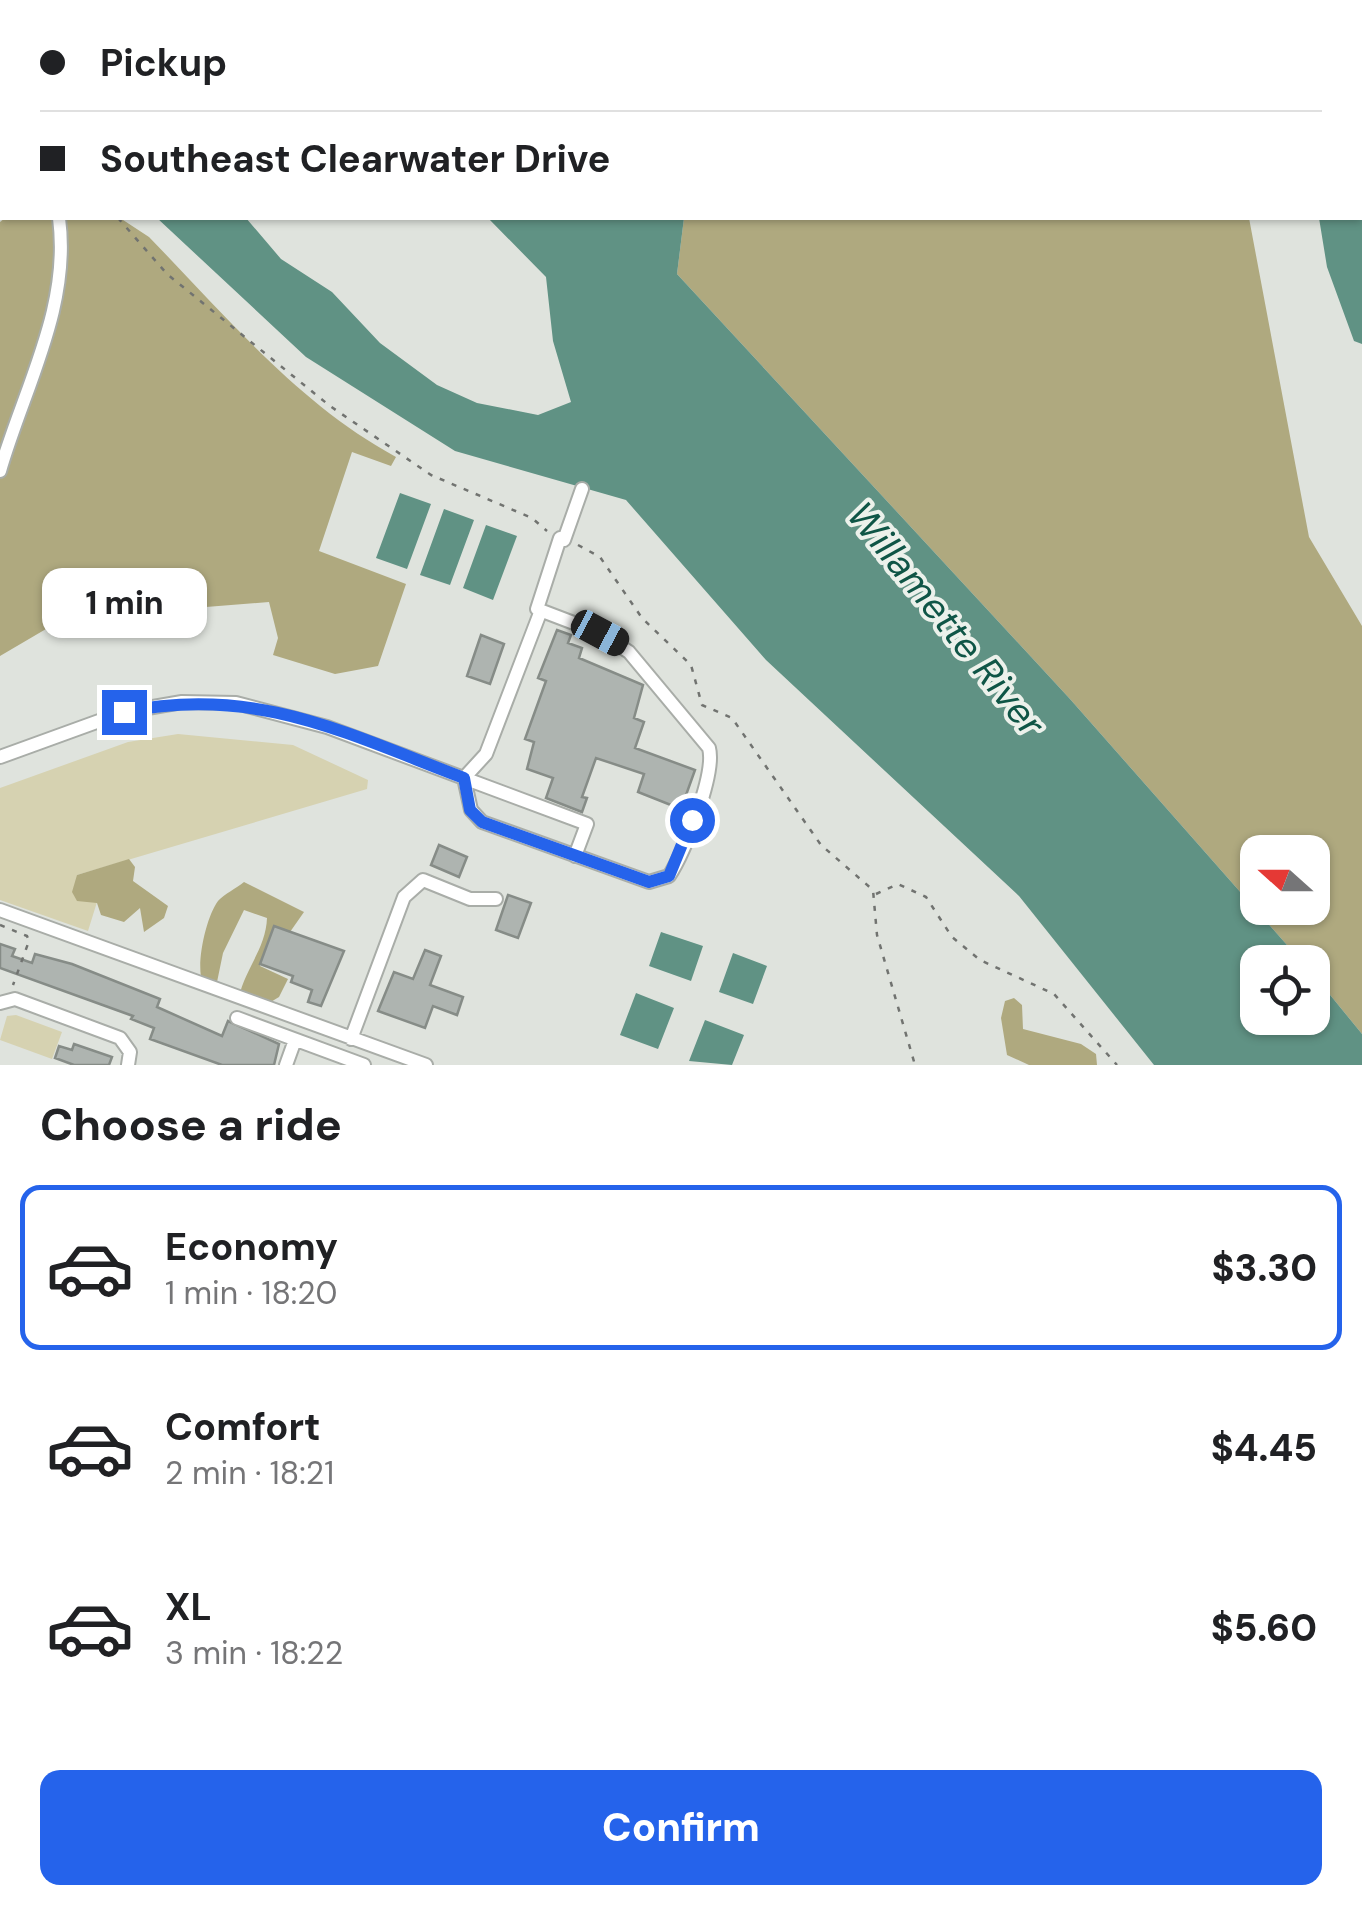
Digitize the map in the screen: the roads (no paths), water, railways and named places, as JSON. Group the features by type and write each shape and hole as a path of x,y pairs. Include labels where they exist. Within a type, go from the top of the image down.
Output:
{"street":[{"path":"0,471 39,365 55,304 59,220"},
{"path":"464,778 486,754 540,612 538,598 582,489"},
{"path":"464,778 470,810 482,822 649,882 664,880 683,846 711,756 705,742 630,652 600,633 540,612"},
{"path":"0,756 124,712 214,701 308,720 586,824 575,856"},
{"path":"351,1039 404,897 413,884 423,880 470,898 496,899"},
{"path":"0,910 426,1065"},
{"path":"0,1003 15,999 120,1038 127,1044 134,1063"},
{"path":"237,1018 364,1065"},
{"path":"286,1065 296,1040"}],"water":[{"name":"Willamette River","path":"159,220 248,220 281,259 332,292 380,343 437,385 477,403 538,415 571,402 553,341 546,277 490,220 684,220 677,274 1070,699 1240,892 1240,925 1269,925 1287,945 1240,945 1240,1035 1330,1035 1330,995 1362,1034 1362,1065 1154,1065 1019,896 766,660 626,500 455,451 306,357"},
{"path":"1319,220 1362,220 1362,344 1354,341 1327,267"},
{"path":"400,493 431,504 407,569 376,558"},
{"path":"444,509 474,520 450,585 420,575"},
{"path":"486,525 517,536 493,600 463,588"},
{"path":"661,932 703,946 691,981 649,966"},
{"path":"733,953 767,966 753,1004 719,992"},
{"path":"636,993 674,1008 658,1049 620,1035"},
{"path":"705,1020 744,1035 732,1065 689,1061"}]}
